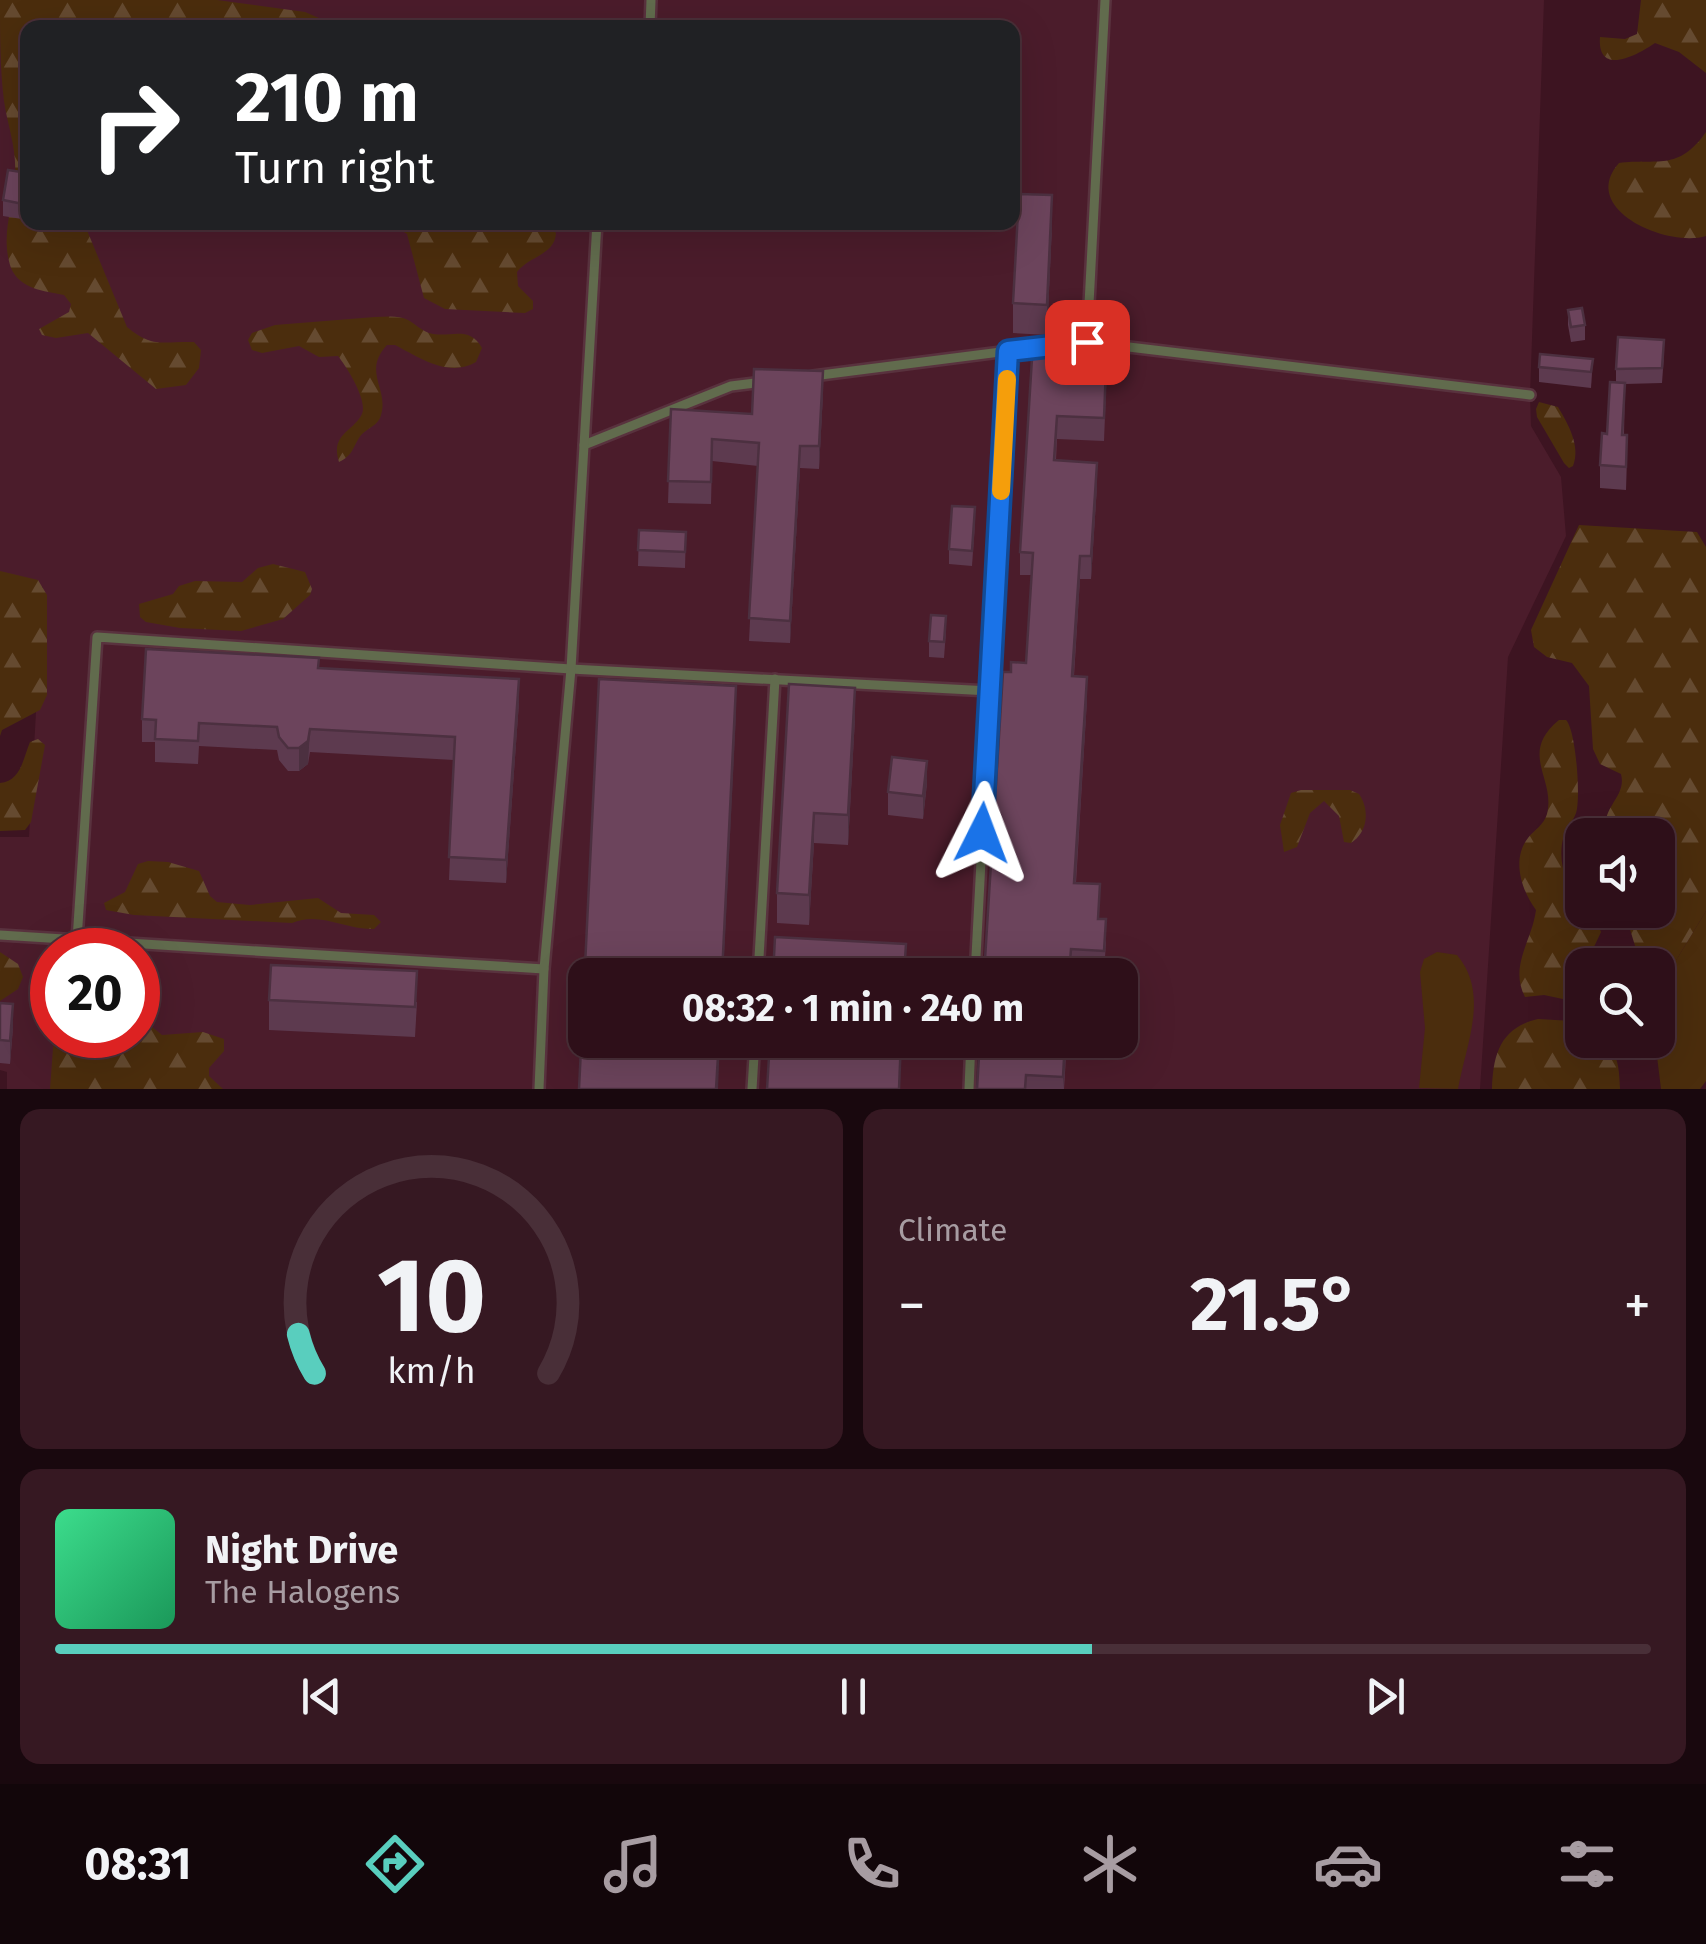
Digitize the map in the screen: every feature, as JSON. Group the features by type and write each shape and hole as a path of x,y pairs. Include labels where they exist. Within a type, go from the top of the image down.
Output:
{"lane":[{"path":"1087,342 1105,0"},
{"path":"538,1089 544,970 571,668 597,230"},
{"path":"810,376 1087,342 1530,395"},
{"path":"976,958 1008,351"},
{"path":"584,444 731,386 771,381"},
{"path":"78,928 97,637 990,690"},
{"path":"759,958 775,679"},
{"path":"0,935 30,937"},
{"path":"160,945 544,970"},
{"path":"752,1089 753,1058"},
{"path":"968,1089 970,1058"}],"shaded area":[{"path":"0,0 1544,0 1531,426 1561,477 1566,536 1508,657 1480,1089 7,1089 7,1072 0,1070 0,837 29,837 43,587 0,577"}],"green space":[{"path":"0,0 217,0 305,12 324,20 20,20 20,230 87,230 127,327 152,341 194,342 201,350 199,368 186,385 156,389 88,333 56,338 42,335 39,329 69,312 71,304 64,295 20,281 11,268 7,233 15,167 0,50"},
{"path":"1641,0 1706,0 1706,73 1679,52 1655,43 1620,60 1605,57 1600,37 1625,39 1637,34"},
{"path":"1706,132 1706,236 1670,236 1632,221 1618,209 1610,195 1609,180 1619,163 1676,158 1696,145"},
{"path":"401,230 556,233 546,251 517,272 518,286 533,301 533,309 525,313 445,309 424,298 407,234"},
{"path":"404,318 429,333 465,334 482,348 476,362 455,368 387,345 376,372 383,405 379,419 339,462 340,439 358,420 363,408 342,361 338,356 319,357 299,346 262,353 252,350 248,340 252,333 275,325"},
{"path":"1539,402 1558,407 1569,428 1575,458 1569,468 1537,417"},
{"path":"1579,525 1697,532 1706,547 1706,911 1675,962 1675,948 1636,948 1630,928 1675,928 1675,818 1607,818 1622,781 1621,774 1600,764 1593,749 1589,686 1572,663 1547,657 1534,647 1531,630"},
{"path":"273,564 305,572 312,589 283,619 241,631 180,628 146,622 140,617 139,604 173,594 179,586 195,581 242,582 258,568"},
{"path":"0,571 38,580 47,595 47,695 40,710 2,730 0,736"},
{"path":"1559,720 1566,720 1570,726 1578,780 1576,813 1573,818 1565,818 1561,853 1565,928 1599,928 1601,932 1593,948 1565,948 1565,999 1544,995 1525,997 1519,975 1536,910 1523,885 1520,856 1528,838 1547,814 1540,755 1547,732"},
{"path":"38,739 45,745 31,822 25,830 0,831 0,783 17,774 30,742"},
{"path":"1350,790 1363,800 1366,814 1357,838 1351,843 1344,842 1339,816 1324,801 1310,813 1297,847 1284,852 1280,825 1291,793"},
{"path":"148,861 199,871 210,896 217,902 250,905 318,898 341,913 374,915 381,922 374,929 363,929 313,919 292,923 134,915 106,910 104,903 125,892 138,864"},
{"path":"1706,911 1706,1081 1700,1089 1661,1089 1657,1058 1675,1058 1675,962"},
{"path":"0,952 18,964 23,977 18,989 0,1001"},
{"path":"1437,952 1457,955 1472,986 1473,1020 1458,1089 1419,1088 1425,1028 1420,972 1424,959"},
{"path":"1538,1019 1565,1021 1565,1058 1615,1058 1620,1089 1492,1089 1501,1045 1525,1023"},
{"path":"203,1032 224,1039 224,1051 209,1068 209,1076 223,1089 50,1089 52,1058 160,1058 160,1033"}],"building":[{"path":"8,170 20,172 20,203 3,200"},
{"path":"1020,194 1052,195 1047,305 1013,303"},
{"path":"1582,308 1585,325 1571,327 1568,310"},
{"path":"1618,337 1664,340 1662,368 1616,369"},
{"path":"1079,341 1107,342 1104,418 1057,416 1054,460 1097,463 1091,556 1080,556 1072,676 1087,677 1074,883 1100,884 1098,919 1106,919 1104,951 1071,949 1070,958 985,958 1003,672 1011,672 1011,662 1026,663 1033,553 1020,552 1033,342 1079,345"},
{"path":"1540,354 1593,359 1591,372 1539,367"},
{"path":"754,369 823,371 819,446 800,446 790,621 749,618 759,443 712,439 711,482 668,481 671,409 752,414"},
{"path":"1610,382 1625,383 1622,435 1627,435 1626,467 1600,465 1602,433 1607,434"},
{"path":"952,506 975,507 972,551 949,549"},
{"path":"639,530 686,532 685,552 638,550"},
{"path":"931,615 946,616 944,642 929,641"},
{"path":"146,649 319,658 318,668 519,679 506,860 449,857 455,737 310,729 308,741 299,748 288,748 277,727 199,723 198,741 155,739 156,720 142,719"},
{"path":"599,679 736,686 723,958 585,958"},
{"path":"789,684 855,688 848,815 814,813 809,895 777,893"},
{"path":"892,757 927,761 923,796 888,792"},
{"path":"775,937 906,944 905,958 774,958"},
{"path":"271,965 417,971 415,1007 269,1000"},
{"path":"0,1003 13,1004 10,1041 0,1040"},
{"path":"581,1058 718,1058 716,1089 579,1089"},
{"path":"769,1058 900,1058 899,1089 767,1089"},
{"path":"979,1058 1064,1058 1063,1077 1026,1075 1025,1089 977,1089"}],"slow traffic":[{"path":"1001,491 1007,379"}],"route":[{"path":"982,833 1008,351 1087,342"}]}
